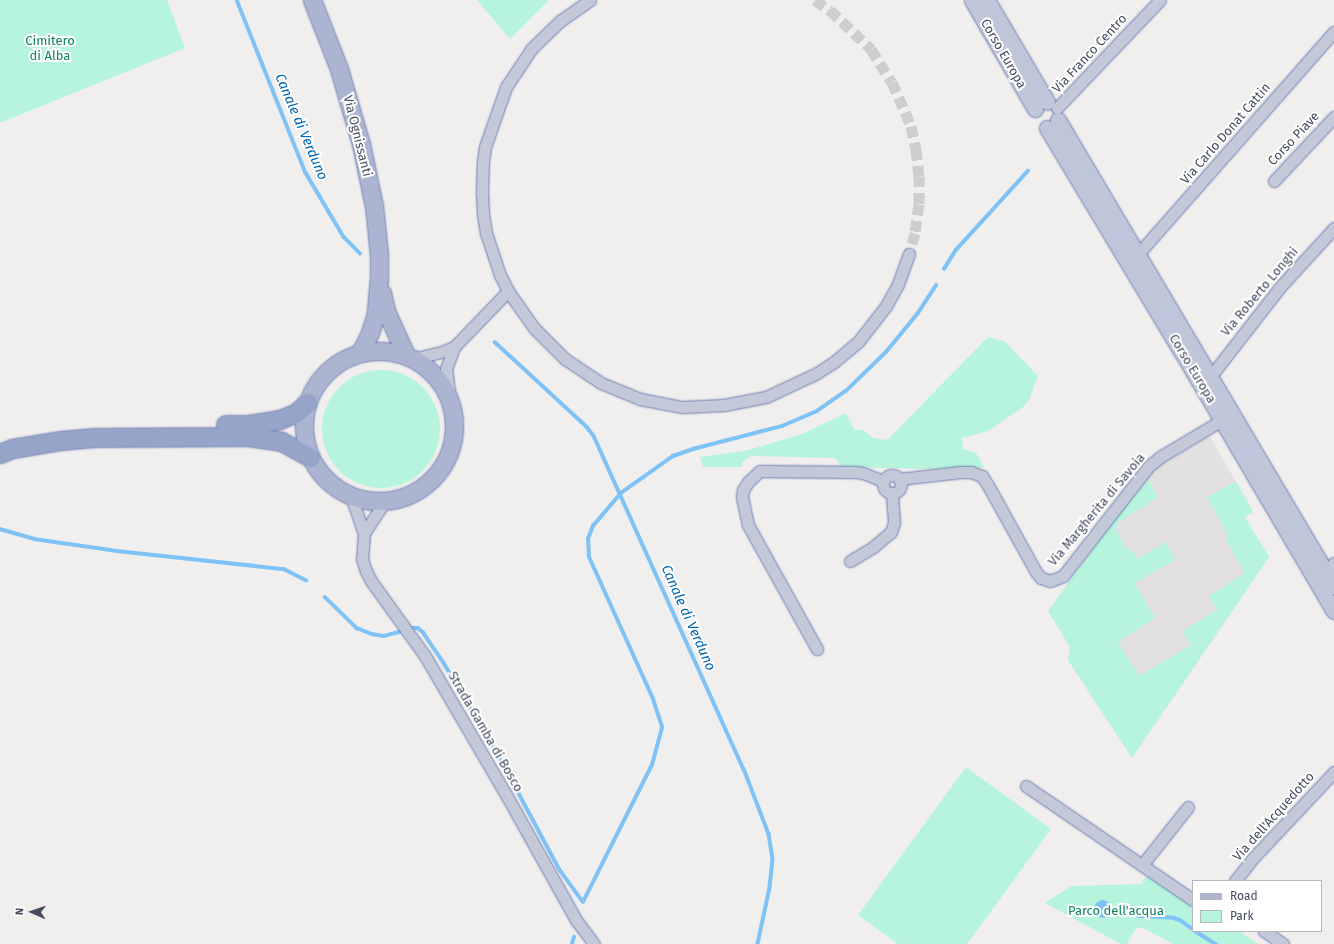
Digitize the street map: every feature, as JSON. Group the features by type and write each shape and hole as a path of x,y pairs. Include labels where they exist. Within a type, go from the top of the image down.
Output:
{"highway":[{"path":"0,442 60,428 94,426 249,425 280,420 297,412 308,403"},
{"path":"0,454 13,449 61,441 95,438 248,437 282,442 311,458"}],"main road":[{"name":"Via Ognissanti","path":"312,0 339,69 361,144 374,206 379,254 376,314 370,333 360,353"},
{"name":"Corso Europa","path":"972,0 1049,113 1138,254 1325,572 1334,611"},
{"name":"Corso Europa","path":"987,0 1222,420 1334,586"},
{"name":"Via Ognissanti","path":"379,277 386,311 410,357"},
{"path":"376,350 391,351 410,357 433,373 443,385 453,411 454,434 452,446 443,467 428,484 418,491 402,498 385,501 368,500 351,496 328,481 311,458 305,437 305,414 313,391 328,371 349,357 360,353 376,350"}],"street":[{"path":"590,0 560,21 532,48 506,86 485,147 482,193 486,233 500,275 508,291 534,328 565,359 603,384 640,399 682,407 738,403 766,397 792,387 834,362 858,342 886,306 898,284 909,254"},
{"name":"Via Franco Centro","path":"1049,113 1160,0"},
{"name":"Via Carlo Donat Cattin","path":"1138,254 1334,32"},
{"name":"Corso Piave","path":"1274,181 1334,117"},
{"name":"Via Roberto Longhi","path":"1210,377 1280,286 1334,228"},
{"path":"410,357 444,352 454,347 508,291"},
{"path":"450,400 446,369 454,347"},
{"name":"Via Margherita di Savoia","path":"899,479 961,472 971,472 982,476 1036,572 1041,578 1050,581 1063,576 1149,466 1160,457 1222,420"},
{"path":"817,649 748,525 742,497 743,490 748,482 760,471 855,472 863,473 883,481"},
{"path":"883,481 889,475 895,476 899,479 900,488 892,493"},
{"path":"883,481 884,490 892,493"},
{"path":"850,560 873,547 891,532 894,523 892,493"},
{"name":"Strada Gamba di Bosco","path":"351,496 364,533 362,559 366,571 400,623 425,656 576,920 594,944"},
{"name":"Strada Gamba di Bosco","path":"364,533 385,501"},
{"name":"Via dell'Acquedotto","path":"1236,880 1254,858 1334,772"},
{"path":"1026,786 1192,899"},
{"path":"1142,866 1188,808"},
{"path":"1265,932 1283,944"}],"shaded area":[{"path":"1210,436 1253,512 1245,517 1269,557 1132,758 1068,660 1070,647 1048,611 1149,472"}],"green space":[{"name":"Cimitero di Alba","path":"0,0 167,0 185,48 0,123"},
{"path":"477,0 549,0 510,39"},
{"path":"988,337 1004,341 1038,376 1029,400 1022,408 988,431 962,438 963,449 976,453 984,467 930,469 842,467 835,458 751,456 742,463 742,467 703,467 700,457 744,451 769,444 802,434 846,413 855,430 863,430 873,438 887,440"},
{"path":"381,370 392,371 404,375 423,387 435,406 439,418 439,440 435,452 423,471 404,483 392,487 381,488 370,487 358,483 339,471 327,452 323,440 322,429 323,418 327,406 339,387 358,375 370,371"},
{"path":"1149,481 1158,497 1116,524 1118,527 1115,529 1128,551 1131,549 1139,558 1166,542 1175,560 1135,583 1155,618 1118,642 1139,676 1191,645 1183,631 1217,610 1209,596 1245,573 1226,540 1229,538 1207,497 1236,481 1253,512 1245,517 1269,557 1132,758 1068,660 1070,647 1048,611 1137,488"},
{"path":"966,767 1051,829 967,944 898,944 858,915"},
{"name":"Parco dell'acqua","path":"1146,876 1192,905 1192,932 1240,932 1258,944 1173,944 1145,929 1137,927 1127,944 1121,944 1045,903 1071,886 1141,884"}],"water":[{"path":"1103,900 1109,903 1112,909 1109,915 1103,918 1097,915 1094,909 1097,903"}],"waterway":[{"name":"Canale di Verduno","path":"237,0 306,173 344,237 360,253"},
{"path":"944,269 956,250 1028,171"},
{"path":"325,597 357,628 372,634 384,636 413,628 418,628 423,632 444,663 501,760 560,870 583,902 652,765 662,727 653,699 589,557 588,539 593,526 621,493 673,456 693,449 782,426 817,411 846,391 886,352 918,313 936,285"},
{"name":"Canale di Verduno","path":"495,342 587,427 594,436 744,769 769,834 773,859 770,888 758,944"},
{"path":"0,529 34,539 117,551 284,569 306,580"},
{"path":"1112,911 1141,916 1174,918 1180,920 1192,928"},
{"path":"1197,932 1216,944"},
{"path":"572,944 574,937"}],"tunnel":[{"path":"815,0 830,10 871,49 892,82 911,126 916,149 919,176 919,204 915,233 909,254"}]}
